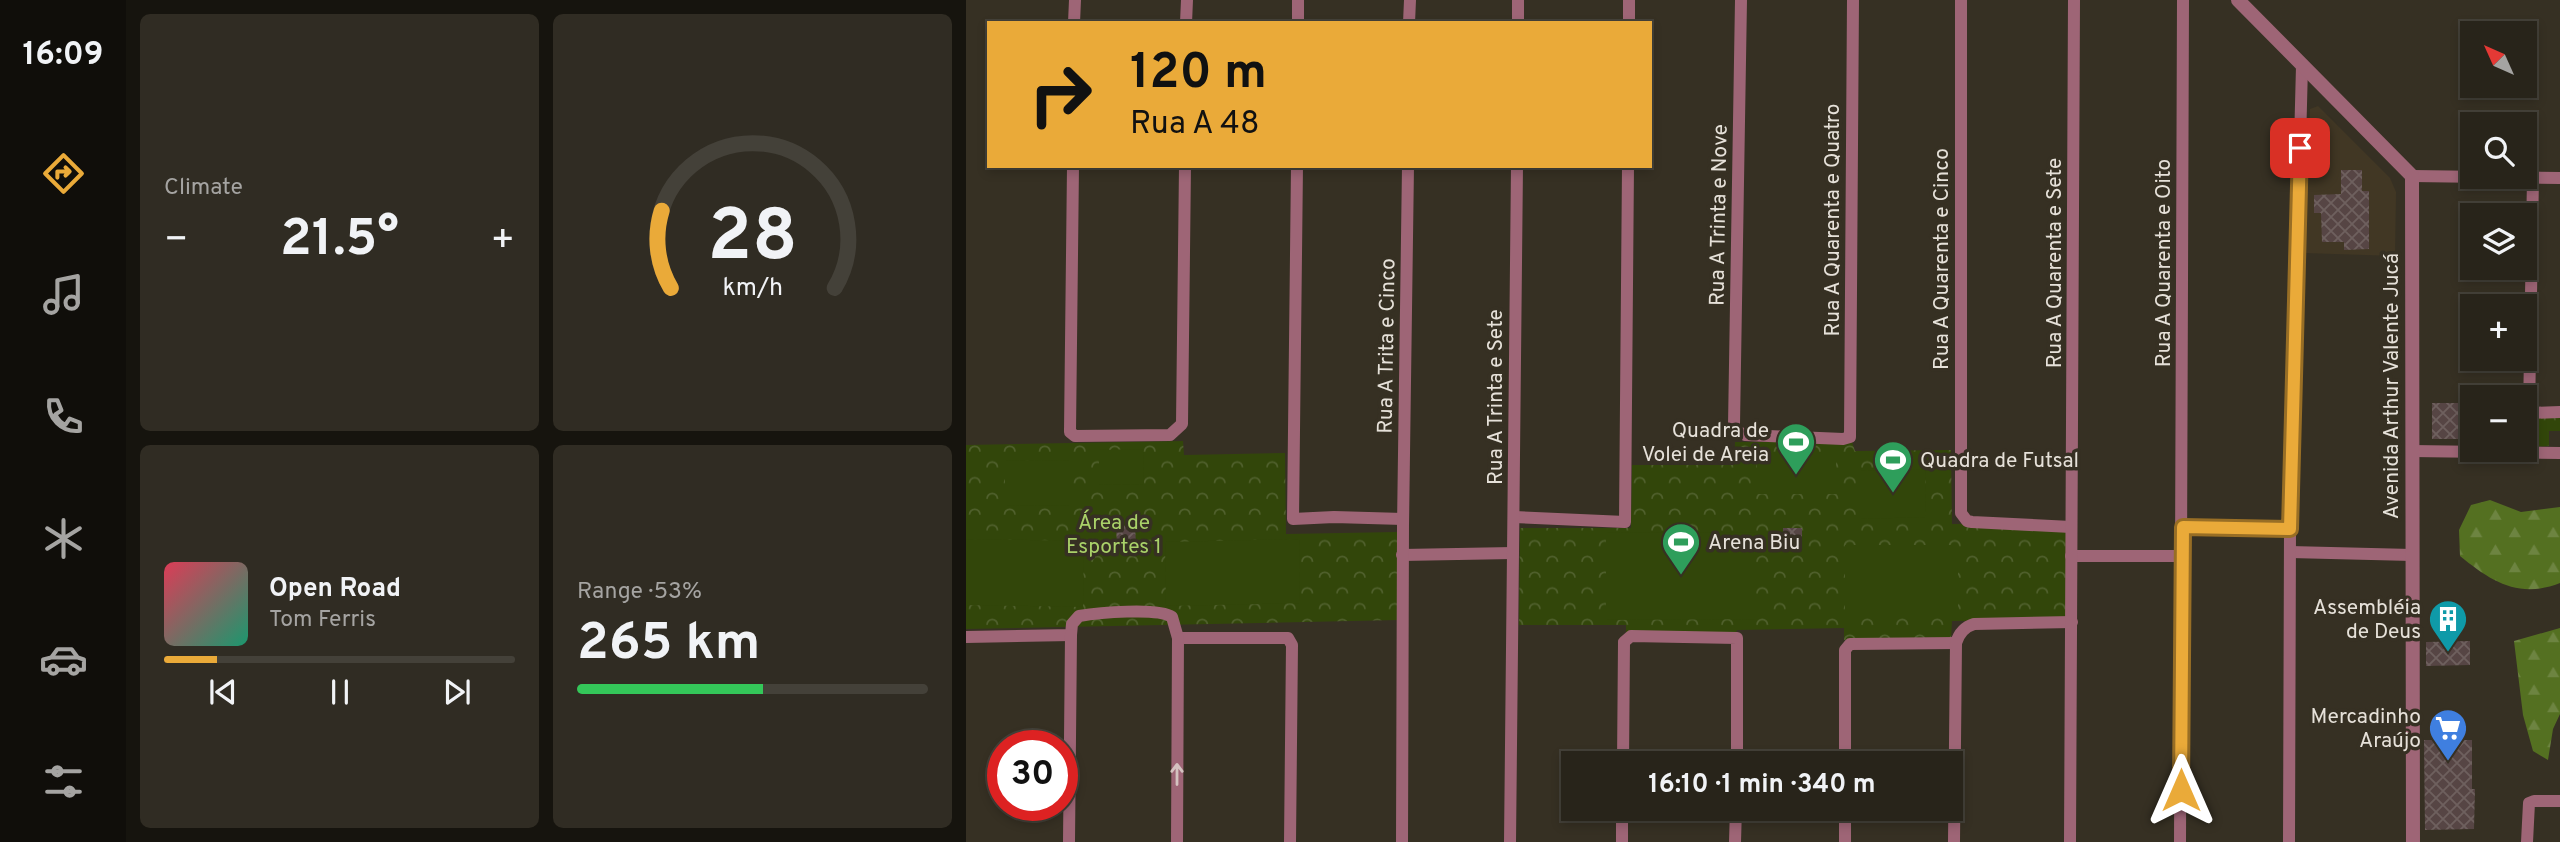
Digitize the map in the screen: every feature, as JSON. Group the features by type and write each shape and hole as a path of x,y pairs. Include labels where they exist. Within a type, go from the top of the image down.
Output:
{"street":[{"path":"1074,0 1074,21"},
{"path":"1186,0 1186,21"},
{"path":"1298,0 1298,21"},
{"path":"1409,21 1410,0"},
{"path":"1518,0 1518,21"},
{"path":"1629,0 1629,21"},
{"name":"Rua A Trinta e Nove","path":"1741,0 1735,430 1745,435 1847,439"},
{"name":"Rua A Quarenta e Quatro","path":"1847,439 1850,437 1853,0"},
{"name":"Rua A Quarenta e Cinco","path":"1961,0 1961,513 1963,518 1972,522 2071,527"},
{"name":"Rua A Quarenta e Sete","path":"2070,842 2074,0"},
{"name":"Rua A Quarenta e Oito","path":"2180,842 2183,0"},
{"path":"2238,0 2412,176 2460,176"},
{"path":"2289,842 2290,529 2302,66"},
{"path":"1073,168 1072,435 1170,435 1182,424 1185,168"},
{"path":"1297,168 1293,519 1334,517 1403,522"},
{"name":"Rua A Trita e Cinco","path":"1402,842 1402,555 1408,168"},
{"name":"Rua A Trinta e Sete","path":"1510,842 1517,168"},
{"path":"1514,517 1625,523 1628,168"},
{"name":"Avenida Arthur Valente Jucá","path":"2412,176 2413,842"},
{"path":"2537,177 2560,178"},
{"path":"2533,189 2529,413 2560,412"},
{"path":"2412,451 2560,453"},
{"path":"2183,527 2290,529"},
{"path":"2290,552 2412,555"},
{"path":"1402,555 1513,554"},
{"path":"2071,556 2182,556"},
{"path":"1069,842 1072,624 1079,616 1097,613 1150,612 1166,613 1172,617 1178,638 1177,842"},
{"path":"1954,842 1958,635 1966,626 1974,624 2072,622"},
{"path":"966,637 1072,635"},
{"path":"1623,751 1624,642 1631,636 1737,638 1737,751"},
{"path":"1178,638 1287,638 1292,645 1290,842"},
{"path":"1845,751 1845,650 1850,645 1956,643"},
{"path":"2527,842 2528,806 2532,801 2560,801"},
{"path":"1622,821 1622,842"},
{"path":"1735,842 1736,821"},
{"path":"1845,821 1845,842"}],"shaded area":[{"path":"2318,106 2390,178 2396,192 2395,256 2304,253 2310,109"}],"green space":[{"path":"2537,413 2560,413 2560,431 2549,431 2549,446 2537,447"},
{"name":"Área de Esportes 1","path":"1183,441 1184,455 1285,453 1286,534 1397,532 1398,620 966,629 966,445"},
{"path":"1735,442 1852,442 1855,451 1951,450 1952,524 2068,523 2069,620 1952,621 1951,639 1844,640 1844,628 1737,630 1733,639 1626,639 1626,625 1519,625 1520,528 1631,528 1632,465 1734,465"},
{"path":"1143,449 1144,484 1099,485 1099,450"},
{"name":"Quadra de Volei de Areia","path":"1757,458 1836,458 1836,494 1757,494"},
{"path":"1071,460 1071,505 1005,506 1005,461"},
{"name":"Quadra de Futsal","path":"1925,469 1926,517 1861,519 1861,471"},
{"path":"2490,500 2521,512 2560,507 2560,583 2532,589 2507,585 2483,573 2460,556 2459,530 2471,505"},
{"name":"Arena Biu","path":"1756,532 1756,619 1606,620 1606,533"},
{"path":"966,539 1084,541 1083,607 966,605"},
{"path":"1299,539 1300,603 1166,606 1165,542"},
{"path":"1845,545 1958,545 1958,615 1845,615"},
{"path":"2560,628 2560,714 2553,729 2548,760 2533,751 2523,715 2514,641"}],"building":[{"path":"2341,170 2362,170 2362,191 2369,191 2369,249 2344,250 2344,242 2322,242 2321,213 2314,213 2314,195 2341,194"},
{"path":"2432,403 2460,403 2460,439 2432,439"},
{"path":"1135,525 1136,545 1117,546 1116,526"},
{"path":"1783,528 1802,528 1802,548 1783,549"},
{"name":"Assembléia de Deus","path":"2470,641 2470,665 2426,666 2426,642"},
{"path":"2424,740 2472,740 2474,829 2425,830"}],"place":[{"name":"Quadra de Volei de Areia","path":"1796,476"},
{"name":"Quadra de Futsal","path":"1893,494"},
{"name":"Arena Biu","path":"1681,576"},
{"name":"Assembléia de Deus","path":"2448,653"},
{"name":"Mercadinho Araújo","path":"2448,762"}],"route":[{"path":"2181,790 2183,527 2290,529 2300,148"}]}
